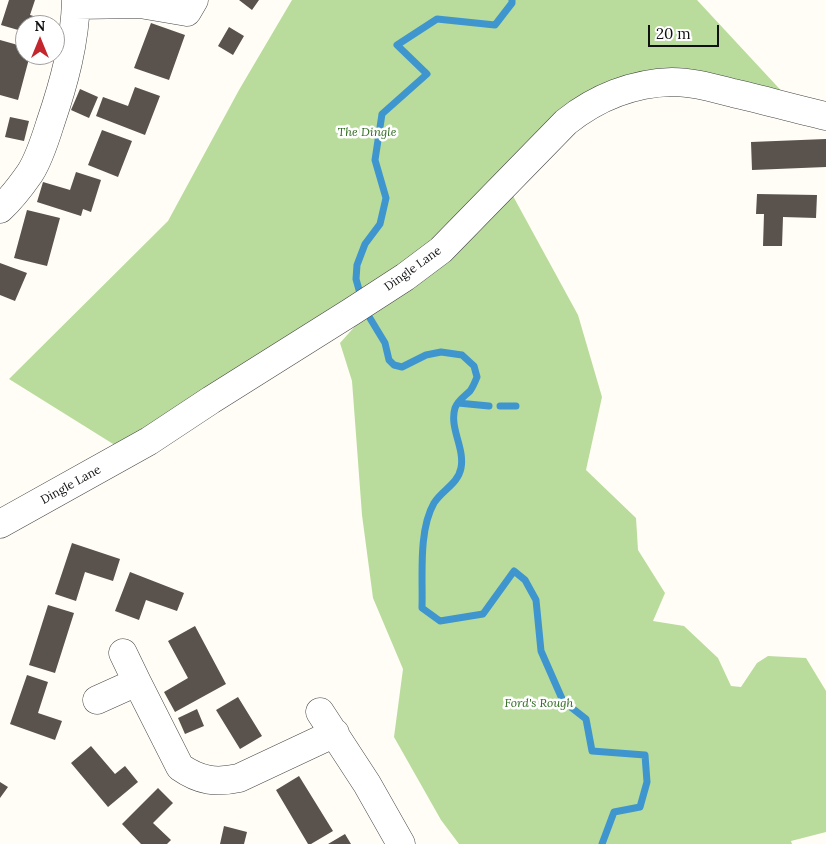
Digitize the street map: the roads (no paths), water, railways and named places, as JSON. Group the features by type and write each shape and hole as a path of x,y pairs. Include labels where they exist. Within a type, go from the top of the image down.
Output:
{"street":[{"path":"0,208 11,199 30,172 44,141 64,83 73,40 76,3 140,4 187,12 194,0"},
{"name":"Dingle Lane","path":"0,524 149,441 388,288 442,250 566,122 583,109 605,98 626,89 672,82 701,85 826,116"},
{"path":"122,653 180,767 192,775 206,780 223,781 239,778 328,723 367,784 401,844"},
{"path":"97,700 137,682"}],"waterway":[{"path":"361,297 356,279 357,265 365,244 380,224 386,198 375,160 382,114 427,74 397,45 437,19 495,25 512,3 512,0"},
{"path":"365,310 385,343 389,360 394,365 402,367 426,355 441,352 462,355 474,366 477,377 473,386 455,408 454,423 461,453 461,468 457,478 434,503 429,514 423,540 422,608 440,621 483,614 514,571 525,580 536,600 541,651 563,701 586,719 592,751 645,755 647,782 640,807 614,812 602,844"},
{"path":"458,403 489,406"},
{"path":"500,406 516,406"}],"park label":[{"name":"The Dingle","path":"367,133"},
{"name":"Ford's Rough","path":"539,704"}]}
